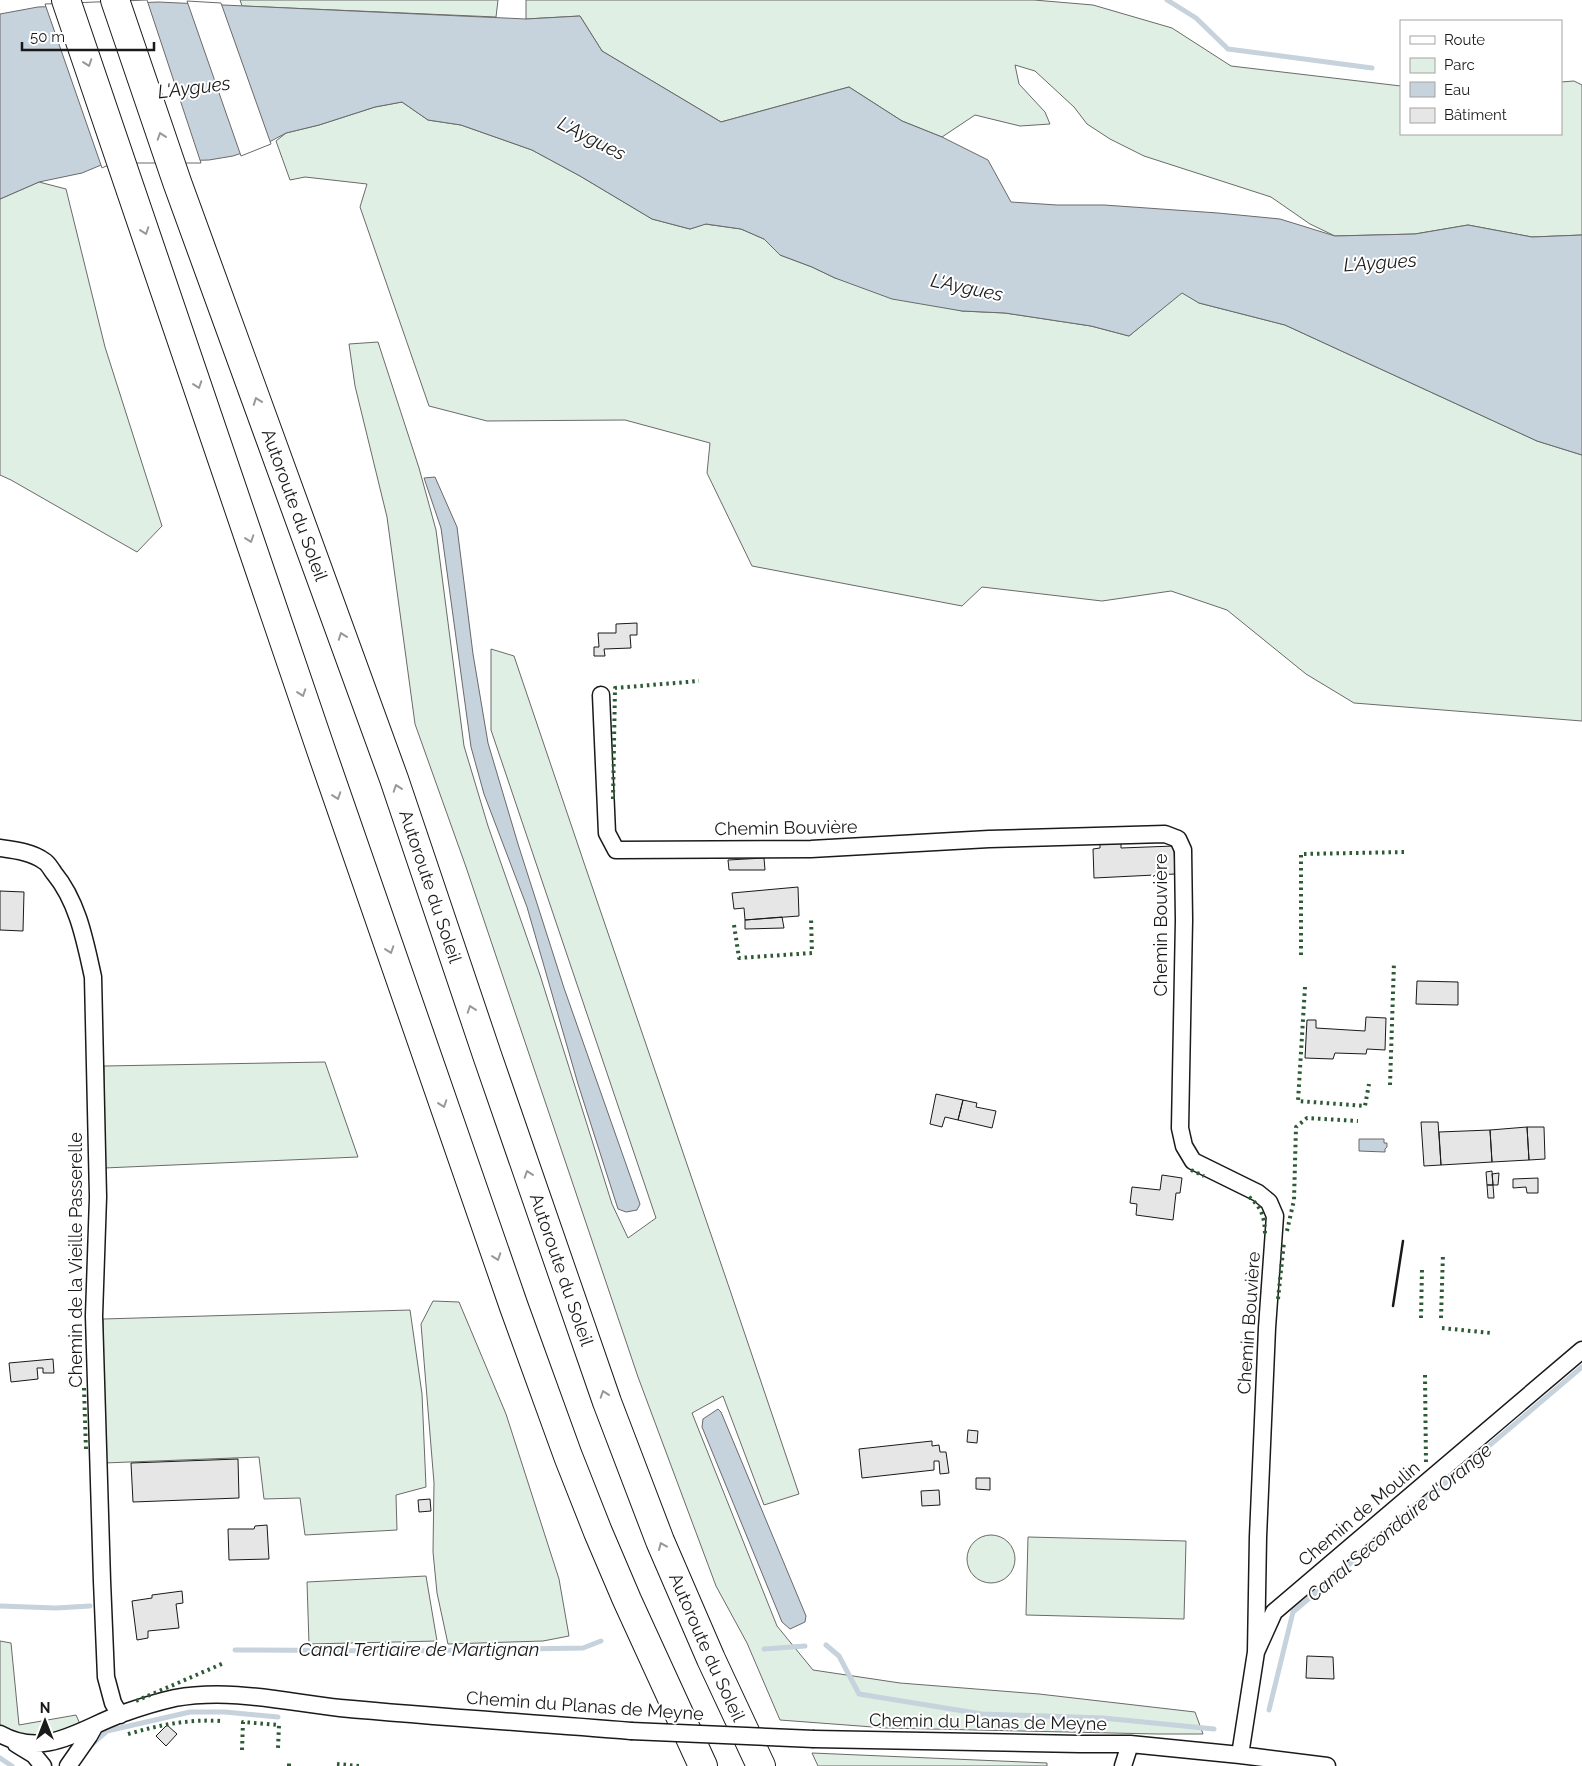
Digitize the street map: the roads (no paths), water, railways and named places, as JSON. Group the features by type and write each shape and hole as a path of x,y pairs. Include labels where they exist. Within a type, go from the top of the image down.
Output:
{"highway":[{"path":"66,0 438,1088 565,1447 627,1600 703,1766"},
{"name":"Autoroute du Soleil","path":"115,0 177,182 394,779 607,1402 660,1542 761,1766"}],"street":[{"name":"Chemin Bouvière","path":"601,694 607,833 616,850 811,849 990,839 1165,834 1178,839 1183,850 1184,930 1180,1128 1184,1146 1194,1161 1258,1193 1269,1202 1275,1216 1267,1328 1258,1537 1256,1652"},
{"name":"Chemin de la Vieille Passerelle","path":"0,848 21,852 45,861 61,881 74,907 86,942 93,977 98,1197 94,1316 102,1581 106,1677 112,1703 120,1714"},
{"name":"Chemin de Moulin","path":"1240,1755 1256,1652 1274,1612 1582,1350"},
{"name":"Chemin du Planas de Meyne","path":"3,1735 32,1745 54,1742 120,1714 176,1698 230,1694 339,1708 630,1731 814,1739 1130,1744 1327,1766"},
{"path":"68,1766 94,1726"},
{"path":"3,1735 34,1755 45,1766 54,1742 63,1750 64,1766"},
{"path":"1123,1766 1130,1744"}],"water":[{"name":"L'Aygues","path":"158,2 526,19 580,16 602,51 721,122 849,87 902,121 942,137 988,160 1011,202 1057,205 1104,205 1280,219 1335,236 1415,234 1468,225 1532,237 1582,235 1582,455 1537,441 1285,325 1199,303 1182,293 1129,336 1091,326 1005,313 962,311 892,299 780,255 764,239 741,229 706,224 690,229 652,219 532,150 461,125 428,120 402,102 375,107 319,125 286,133 260,147 233,156 209,160 106,163 82,173 39,182 0,199 0,14 38,7"},
{"path":"435,477 457,527 473,654 488,743 564,988 640,1204 637,1210 626,1212 618,1209 578,1084 527,907 484,794 471,747 441,528 424,478"},
{"path":"1359,1139 1384,1139 1387,1147 1385,1152 1359,1151"},
{"path":"718,1409 721,1412 806,1616 805,1622 790,1629 782,1622 702,1427 703,1419"}],"waterway":[{"path":"1167,0 1196,18 1228,49 1372,68"},
{"name":"Canal Secondaire d'Orange","path":"1269,1710 1293,1612 1582,1367"},
{"name":"Canal Tertiaire de Martignan","path":"0,1606 56,1608 90,1606"},
{"name":"Canal Tertiaire de Martignan","path":"235,1650 412,1651 583,1648 601,1641"},
{"name":"Canal Secondaire d'Orange","path":"826,1645 839,1656 859,1694 982,1714 1103,1718 1214,1729"},
{"name":"Canal Secondaire d'Orange","path":"764,1649 805,1646"},
{"path":"91,1745 107,1731 190,1712 225,1712 278,1717"},
{"path":"0,1758 12,1766"}]}
